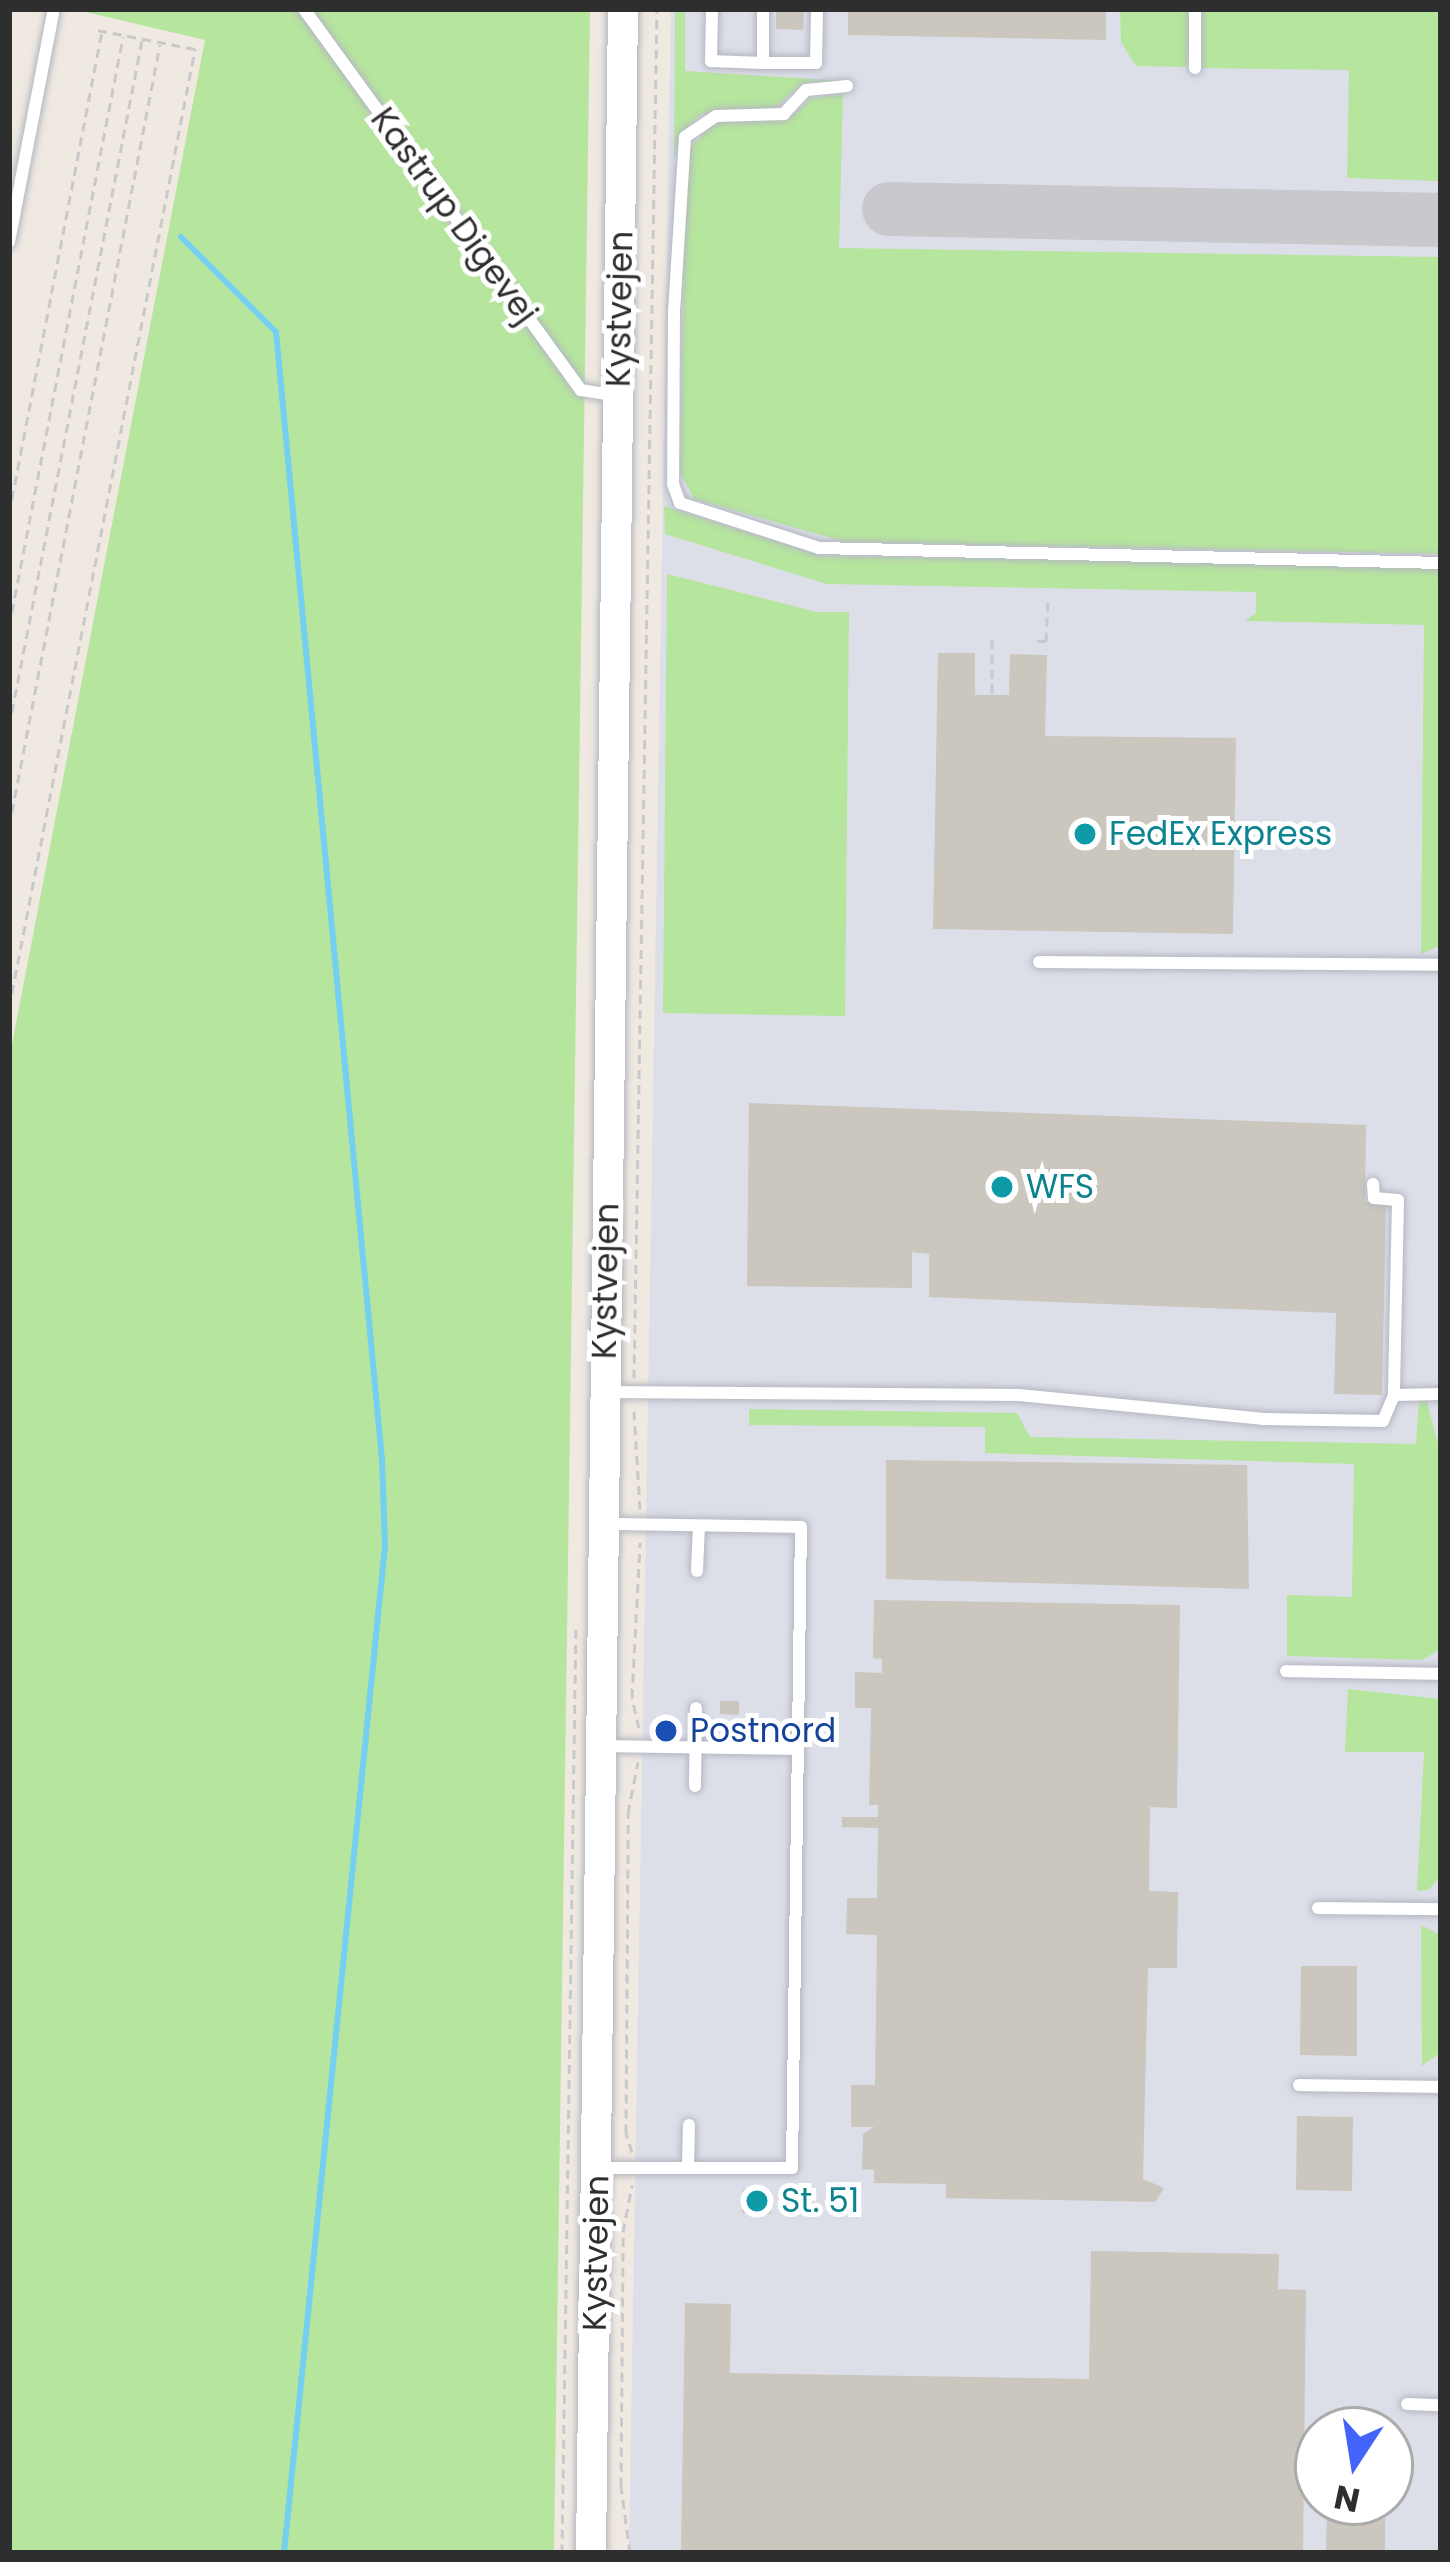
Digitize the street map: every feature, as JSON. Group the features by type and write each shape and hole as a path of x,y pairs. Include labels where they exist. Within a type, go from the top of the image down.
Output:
{"street":[{"name":"Kystvejen","path":"591,2553 604,1524 619,1392 623,9"}],"lane":[{"path":"9,242 54,9"},
{"name":"Kastrup Digevej","path":"304,9 581,390 619,396"},
{"path":"712,9 712,62 763,63 816,63 817,9"},
{"path":"763,63 764,9"},
{"path":"1195,9 1195,68"},
{"path":"847,86 806,91 784,115 716,116 685,137 674,332 674,491 680,503 820,548 1441,563"},
{"path":"1039,962 1441,964"},
{"path":"619,1392 1018,1395 1262,1419 1383,1421 1394,1396 1398,1199 1374,1198 1373,1184"},
{"path":"1394,1396 1441,1394"},
{"path":"598,2168 792,2168 801,1527 604,1524"},
{"path":"698,1571 699,1526"},
{"path":"1286,1671 1441,1674"},
{"path":"695,1786 696,1708"},
{"path":"602,1746 796,1749"},
{"path":"1318,1908 1441,1909"},
{"path":"1299,2085 1441,2086"},
{"path":"688,2168 689,2125"},
{"path":"1407,2404 1441,2405"}],"path":[{"path":"630,2553 621,2486 622,2314 632,2169 626,2133 628,1813 639,1748 632,1697 640,1524 619,1392 657,9"},
{"path":"9,1007 195,49 92,28"},
{"path":"9,514 102,31"},
{"path":"9,627 123,35"},
{"path":"9,727 142,39"},
{"path":"9,827 160,42"},
{"path":"1037,641 1046,641 1048,600"},
{"path":"992,639 992,695"}],"shaded area":[{"path":"671,9 1441,9 1441,2553 629,2553"}],"green space":[{"path":"73,9 590,9 554,2553 9,2553 9,1060 205,40"},
{"path":"675,9 685,9 685,71 845,81 803,83 770,112 702,114 682,132 674,158"},
{"path":"1120,9 1191,9 1187,67 1136,66 1121,42"},
{"path":"1202,9 1441,9 1441,181 1347,178 1349,70 1202,68"},
{"path":"843,94 839,248 1441,257 1441,554 845,542 694,499 680,472 686,152 716,121 788,120 811,98"},
{"path":"664,506 822,556 1441,566 1441,945 1421,954 1424,625 1245,621 1256,613 1256,592 827,584 665,534"},
{"path":"667,574 817,612 849,612 845,1016 663,1013"},
{"path":"1419,1400 1427,1401 1441,1457 1441,1649 1422,1660 1287,1656 1287,1595 1352,1597 1354,1464 985,1453 985,1427 749,1425 749,1409 1017,1413 1030,1437 1416,1444"},
{"path":"1348,1689 1441,1699 1440,1878 1428,1890 1417,1891 1424,1752 1345,1752"},
{"path":"1421,1925 1438,1934 1438,2054 1422,2066"}],"building":[{"path":"848,9 1106,9 1106,40 848,35"},
{"path":"776,11 804,12 803,30 776,29"},
{"name":"FedEx Express","path":"938,653 975,653 975,695 1009,695 1010,654 1047,655 1045,736 1236,738 1233,934 933,929"},
{"path":"749,1103 1366,1125 1365,1202 1386,1202 1382,1395 1334,1394 1336,1313 929,1297 929,1254 912,1252 912,1288 747,1286"},
{"path":"886,1460 1247,1465 1249,1589 886,1579"},
{"path":"874,1600 1180,1605 1177,1808 1150,1807 1149,1891 1178,1892 1177,1968 1148,1968 1143,2179 1164,2188 1155,2202 946,2198 946,2184 874,2183 874,2170 862,2169 863,2134 874,2127 851,2127 851,2085 875,2085 877,1935 846,1934 847,1898 877,1898 878,1828 842,1827 842,1817 878,1817 878,1805 869,1805 871,1708 855,1708 855,1672 882,1673 882,1659 873,1658"},
{"path":"720,1701 739,1701 739,1715 720,1714"},
{"path":"1301,1966 1357,1966 1357,2056 1300,2055"},
{"path":"1297,2116 1353,2117 1352,2191 1296,2190"},
{"name":"St. 51","path":"743,2189 771,2190 771,2214 742,2213"},
{"path":"1091,2251 1279,2254 1278,2289 1306,2290 1305,2406 1294,2406 1294,2526 1303,2526 1303,2553 681,2553 685,2303 731,2304 730,2373 1089,2379"},
{"path":"1327,2526 1385,2526 1385,2553 1326,2553"}],"waterway":[{"path":"181,237 276,332 382,1460 385,1546 284,2553"}],"taxiway":[{"path":"889,209 1441,220"}],"place":[{"name":"FedEx Express","path":"1085,834"},
{"name":"WFS","path":"1002,1187"},
{"name":"Postnord","path":"666,1731"},
{"name":"St. 51","path":"757,2201"}]}
